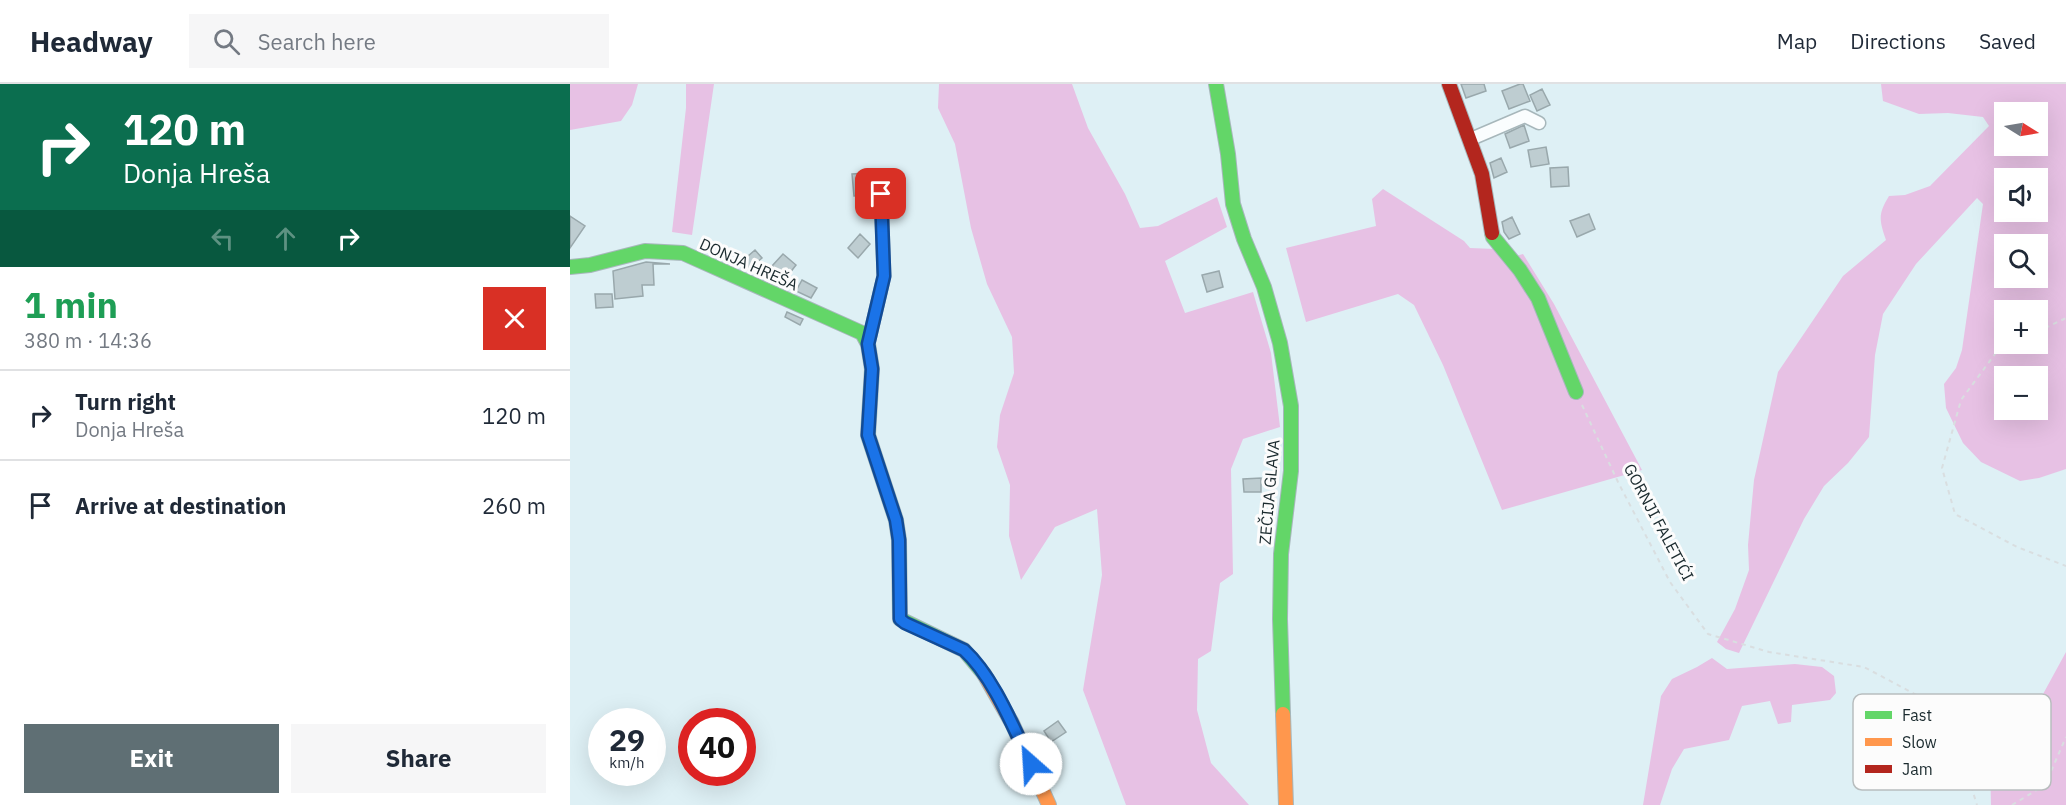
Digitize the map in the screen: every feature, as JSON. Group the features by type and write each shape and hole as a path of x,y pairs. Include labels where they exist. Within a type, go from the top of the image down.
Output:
{"street":[{"name":"ZEČIJA GLAVA","path":"1216,84 1228,154 1233,204 1244,239 1264,287 1274,321 1291,406 1291,471 1281,554 1280,597 1286,805"},
{"path":"1449,84 1471,139 1486,193 1493,237 1520,270 1538,298 1576,392"},
{"path":"1471,139 1525,116 1539,123"},
{"path":"881,194 884,276 868,344 872,369 868,435 896,520 899,540 900,619 964,650 971,657 997,695 1049,805"},
{"name":"DONJA HREŠA","path":"570,267 645,251 683,253 862,333 868,344"}],"path":[{"path":"2048,327 2066,318"},
{"path":"1995,354 1961,400 1942,468 1955,514 2017,547 2066,566"},
{"name":"GORNJI FALETIĆI","path":"1576,392 1618,482 1670,582 1708,634 1770,652 1864,667 1915,694"},
{"path":"2051,770 2066,737"},
{"name":"GORNJI FALETIĆI","path":"1972,790 1977,805"},
{"path":"2012,805 2036,790"}],"shaded area":[{"path":"570,84 638,84 632,105 621,121 570,130"},
{"path":"686,84 714,84 692,235 672,232 686,108"},
{"path":"939,84 1072,84 1088,128 1125,194 1140,228 1158,226 1217,197 1227,227 1165,261 1185,313 1253,292 1271,353 1280,427 1243,439 1231,469 1233,574 1220,583 1211,651 1198,659 1197,710 1211,763 1249,805 1126,805 1083,690 1102,575 1097,509 1055,527 1021,580 1009,536 1010,485 997,447 1000,415 1014,373 1012,337 987,284 971,228 955,144 938,108"},
{"path":"1881,84 2066,84 2066,469 2039,478 2020,481 1981,462 1963,443 1946,408 1944,384 1956,368 1962,350 1983,204 1977,198 1916,264 1883,314 1875,355 1869,437 1848,463 1824,486 1804,519 1739,653 1726,649 1717,642 1735,609 1749,570 1748,545 1754,480 1778,372 1843,276 1886,240 1881,217 1889,196 1905,195 1930,186 1989,126 1983,117 1948,113 1919,114 1883,101"},
{"path":"1383,189 1464,241 1470,248 1495,249 1502,260 1523,254 1554,304 1642,470 1502,510 1443,365 1414,305 1398,294 1306,322 1286,248 1376,226 1372,199"},
{"path":"2066,652 2066,805 1991,805 1991,790 2051,790 2051,694 2043,694"},
{"path":"1712,658 1727,669 1795,664 1822,667 1834,676 1836,693 1830,700 1792,705 1791,722 1778,724 1770,701 1742,706 1729,740 1684,749 1672,769 1660,805 1643,805 1661,696 1672,679"}],"building":[{"path":"1461,84 1484,84 1486,91 1466,98"},
{"path":"1523,84 1530,101 1509,109 1502,91"},
{"path":"1542,89 1550,105 1537,111 1530,95"},
{"path":"1524,125 1529,141 1510,148 1505,134"},
{"path":"1546,147 1549,164 1531,167 1528,150"},
{"path":"1501,158 1507,172 1494,178 1490,163"},
{"path":"1568,167 1569,186 1551,187 1550,168"},
{"path":"867,173 868,195 854,196 852,174"},
{"path":"1589,214 1595,229 1577,237 1570,221"},
{"path":"570,216 585,226 570,248"},
{"path":"1512,217 1520,234 1509,239 1504,232 1502,222"},
{"path":"860,234 870,244 858,258 848,248"},
{"path":"755,250 762,258 748,270 743,268 740,263"},
{"path":"783,254 796,265 786,278 772,266"},
{"path":"646,262 670,264 653,264 654,285 642,285 643,296 615,299 613,271"},
{"path":"1219,271 1223,287 1207,292 1202,275"},
{"path":"802,280 817,288 811,298 796,291"},
{"path":"595,294 612,294 613,307 596,308"},
{"path":"787,312 803,319 800,325 785,317"},
{"path":"1261,478 1261,492 1244,492 1243,479"},
{"path":"1058,721 1066,732 1051,742 1044,731"}],"traffic: fast":[{"path":"1216,84 1228,154 1233,204 1244,239 1264,287 1280,343 1291,406 1291,471 1281,554 1280,619 1283,714"},
{"path":"1492,233 1538,298 1576,392"},
{"path":"570,267 590,265 645,251 683,253 862,333 868,344 872,369 868,435 896,520 899,540 900,619 964,650 984,674"}],"traffic: slow":[{"path":"984,674 1012,723 1049,805"},
{"path":"1283,714 1286,805"}],"traffic: jam":[{"path":"1449,84 1482,174 1492,233"}],"route":[{"path":"881,194 884,276 868,344 872,369 868,435 896,520 899,540 900,619 964,650 971,657 997,695 1031,764"}]}
